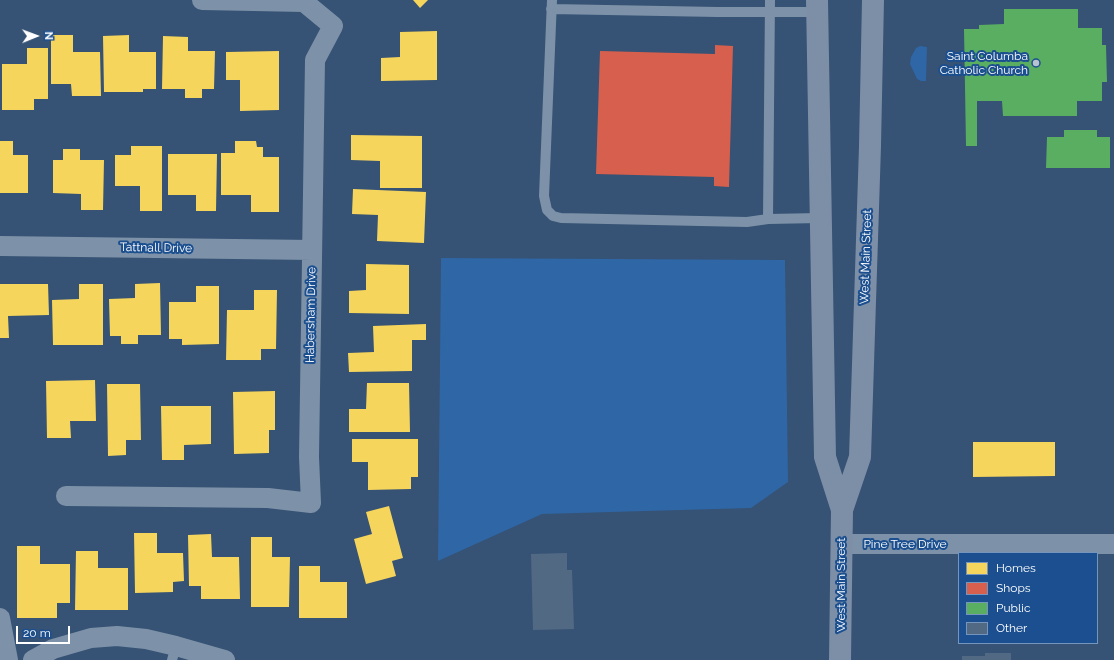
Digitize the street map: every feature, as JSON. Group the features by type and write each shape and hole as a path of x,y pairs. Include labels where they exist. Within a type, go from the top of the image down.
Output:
{"main road":[{"name":"West Main Street","path":"840,660 842,510 860,457 873,0"},
{"name":"West Main Street","path":"817,6 825,457 842,510"}],"street":[{"name":"Habersham Drive","path":"66,496 268,498 311,503 309,457 314,60 333,26 304,2 202,0"},
{"name":"Tattnall Drive","path":"0,246 312,250"},
{"name":"Pine Tree Drive","path":"841,544 999,549 1114,544"},
{"path":"0,618 8,660"},
{"path":"33,660 52,649 91,638 117,636 146,639 174,653 225,660"}],"lane":[{"path":"768,219 770,0"},
{"path":"817,6 770,12 718,12 551,5 544,196 547,210 553,216 561,218 747,222 768,219 820,218"}],"shaded area":[{"path":"920,46 927,47 926,81 917,79 910,64 911,57 916,48"},
{"path":"441,258 785,260 788,482 751,508 542,514 438,561"}],"building: Homes":[{"path":"413,0 428,0 420,8"},
{"path":"437,31 437,80 381,81 381,58 400,57 400,32"},
{"path":"51,35 73,35 73,52 100,52 101,96 72,96 71,84 51,84"},
{"path":"129,35 129,52 156,52 156,89 143,89 143,92 104,92 103,36"},
{"path":"163,36 188,37 188,51 215,51 214,89 202,89 202,98 185,98 185,89 162,89"},
{"path":"27,48 48,48 48,99 34,99 34,110 2,110 2,64 27,64"},
{"path":"279,51 279,110 240,111 240,80 226,80 226,52"},
{"path":"351,135 422,136 422,188 380,188 380,161 351,160"},
{"path":"0,141 13,141 13,155 28,155 28,193 0,193"},
{"path":"235,141 256,141 257,147 263,147 263,157 279,157 279,212 251,212 251,195 221,195 221,153 235,153"},
{"path":"131,146 162,146 162,211 140,211 140,186 115,186 115,155 131,155"},
{"path":"63,149 80,149 80,160 104,160 103,210 81,210 81,194 53,193 53,160 63,160"},
{"path":"168,154 217,154 216,211 196,211 196,195 168,195"},
{"path":"353,189 426,192 424,243 377,241 378,215 352,214"},
{"path":"366,264 409,265 409,314 349,313 349,291 366,290"},
{"path":"160,283 161,335 138,335 138,344 121,344 121,336 110,336 109,299 135,298 135,284"},
{"path":"0,284 48,284 49,315 8,316 9,338 0,338"},
{"path":"79,284 103,284 103,345 53,345 52,300 79,299"},
{"path":"196,286 219,286 219,344 182,345 182,339 169,339 169,302 196,302"},
{"path":"254,290 277,290 276,349 261,349 261,360 226,360 227,310 254,310"},
{"path":"426,324 426,340 412,340 412,371 349,372 348,353 374,352 373,326"},
{"path":"95,380 96,421 70,421 71,438 47,438 46,381"},
{"path":"367,383 409,383 410,432 349,432 349,409 366,409"},
{"path":"107,384 140,384 141,440 126,440 126,455 108,456"},
{"path":"275,391 275,430 269,430 269,453 234,454 233,392"},
{"path":"161,406 211,406 211,444 184,445 184,460 162,460"},
{"path":"352,439 418,439 418,477 411,477 411,489 368,490 368,462 352,462"},
{"path":"973,442 1055,442 1055,476 973,477"},
{"path":"389,506 403,558 392,561 396,576 366,584 354,539 372,534 366,512"},
{"path":"134,533 157,533 157,553 183,553 184,581 173,582 173,592 135,593"},
{"path":"211,534 212,557 239,557 240,599 201,599 201,586 189,586 188,535"},
{"path":"251,537 272,537 272,557 290,557 289,607 251,607"},
{"path":"17,546 40,546 40,564 70,564 70,603 57,603 57,618 17,618"},
{"path":"76,551 98,551 98,568 128,568 128,610 75,610"},
{"path":"299,566 320,566 320,582 347,582 347,618 299,618"}],"building: Shops":[{"path":"715,45 733,46 729,187 714,186 714,177 596,174 600,51 715,54"}],"building: Public":[{"name":"Saint Columba Catholic Church","path":"1004,9 1078,9 1078,28 1102,28 1102,45 1106,45 1107,82 1102,82 1102,101 1077,101 1077,116 1003,116 1002,101 977,101 977,146 966,146 964,29 979,29 979,25 1004,24"},
{"path":"1064,130 1097,130 1097,137 1110,137 1110,168 1046,168 1047,137 1064,137"}],"building: Other":[{"path":"567,553 567,570 572,570 574,629 533,630 531,554"},
{"path":"985,653 1011,653 1011,660 962,660 962,656 985,656"}],"place":[{"name":"Saint Columba Catholic Church","path":"1036,63"}]}
